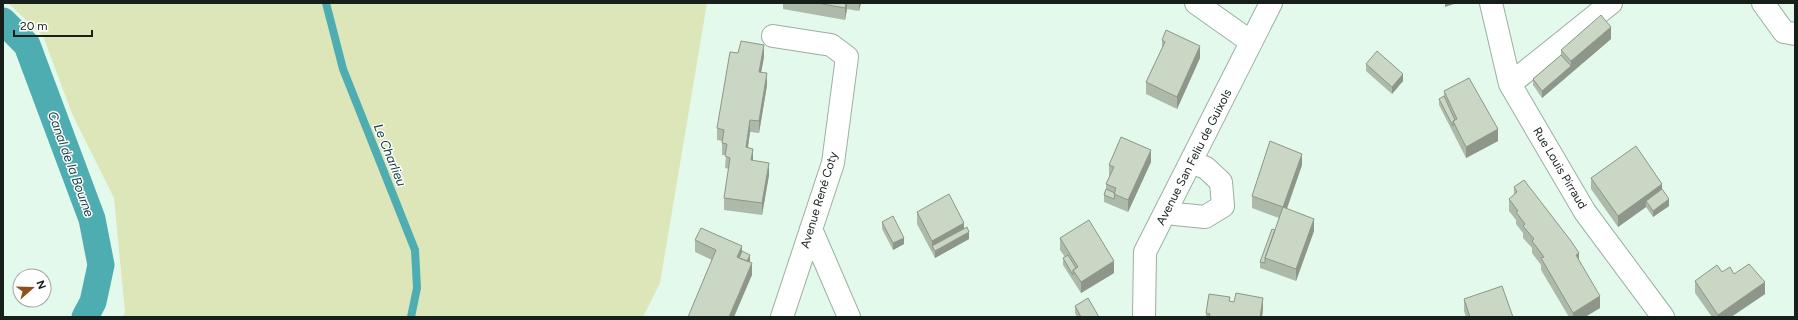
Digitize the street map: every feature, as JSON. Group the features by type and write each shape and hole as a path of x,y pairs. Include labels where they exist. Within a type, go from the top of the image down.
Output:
{"street":[{"path":"1196,3 1251,42"},
{"name":"Avenue San Feliu de Guixols","path":"1144,317 1146,252 1271,3"},
{"name":"Rue Louis Pirraud","path":"1491,3 1510,84 1585,212 1663,317"},
{"path":"1510,84 1611,3"},
{"path":"1763,3 1784,32 1795,34"},
{"name":"Avenue René Coty","path":"773,36 831,45 847,57 833,163 782,317"},
{"path":"1165,213 1206,217 1223,206 1222,182 1206,168 1191,162"},
{"path":"811,229 849,317"}],"green space":[{"path":"8,3 707,3 660,283 643,317 123,317 125,312 114,198 73,116 43,36"}],"building":[{"path":"817,3 846,3 845,8"},
{"path":"1601,15 1611,27 1571,61 1561,50"},
{"path":"1166,30 1200,46 1177,97 1146,82 1165,42 1162,40"},
{"path":"741,41 764,45 759,72 767,73 759,121 750,120 746,147 753,149 751,160 769,163 762,203 724,198 730,158 725,156 727,144 722,143 724,130 717,128 730,52 738,53"},
{"path":"1377,51 1403,74 1392,87 1366,64"},
{"path":"1561,55 1571,66 1542,91 1533,79"},
{"path":"1469,78 1498,129 1466,147 1453,121 1457,119 1444,91"},
{"path":"1444,96 1455,120 1453,121 1453,126 1439,99"},
{"path":"1121,137 1151,150 1128,200 1114,194 1116,188 1106,184 1114,167 1109,165"},
{"path":"1270,141 1302,154 1283,207 1252,196"},
{"path":"1636,146 1662,184 1618,216 1591,178"},
{"path":"1524,180 1579,253 1576,255 1600,296 1573,313 1541,258 1544,257 1532,241 1534,239 1523,226 1525,224 1509,199 1517,192 1514,187"},
{"path":"1106,189 1115,193 1114,199 1104,195"},
{"path":"1662,189 1669,199 1653,211 1646,201"},
{"path":"949,194 964,223 932,241 917,212"},
{"path":"1283,207 1314,219 1296,269 1265,258"},
{"path":"893,216 904,238 893,243 882,222"},
{"path":"1089,220 1114,261 1081,282 1073,270 1078,267 1060,238"},
{"path":"967,227 969,232 935,251 932,246"},
{"path":"701,228 742,246 737,257 752,263 729,317 688,317 716,250 695,240"},
{"path":"1272,229 1275,230 1265,258 1265,263 1260,262"},
{"path":"742,251 750,255 747,261 739,258"},
{"path":"1068,255 1076,268 1073,270 1073,275 1063,258"},
{"path":"1749,264 1765,282 1718,315 1695,281 1717,265 1722,272 1730,267 1734,274"},
{"path":"1502,286 1513,317 1470,317 1464,299"},
{"path":"1236,293 1263,298 1260,317 1209,317 1210,314 1206,313 1209,294 1230,297 1229,301 1234,302"},
{"path":"1088,298 1099,317 1081,317 1075,306"}],"waterway":[{"name":"Le Charlieu","path":"326,3 343,69 415,250 417,288 411,317"},
{"name":"Canal de la Bourne","path":"3,21 27,45 92,219 101,265 93,302 85,317"}]}
